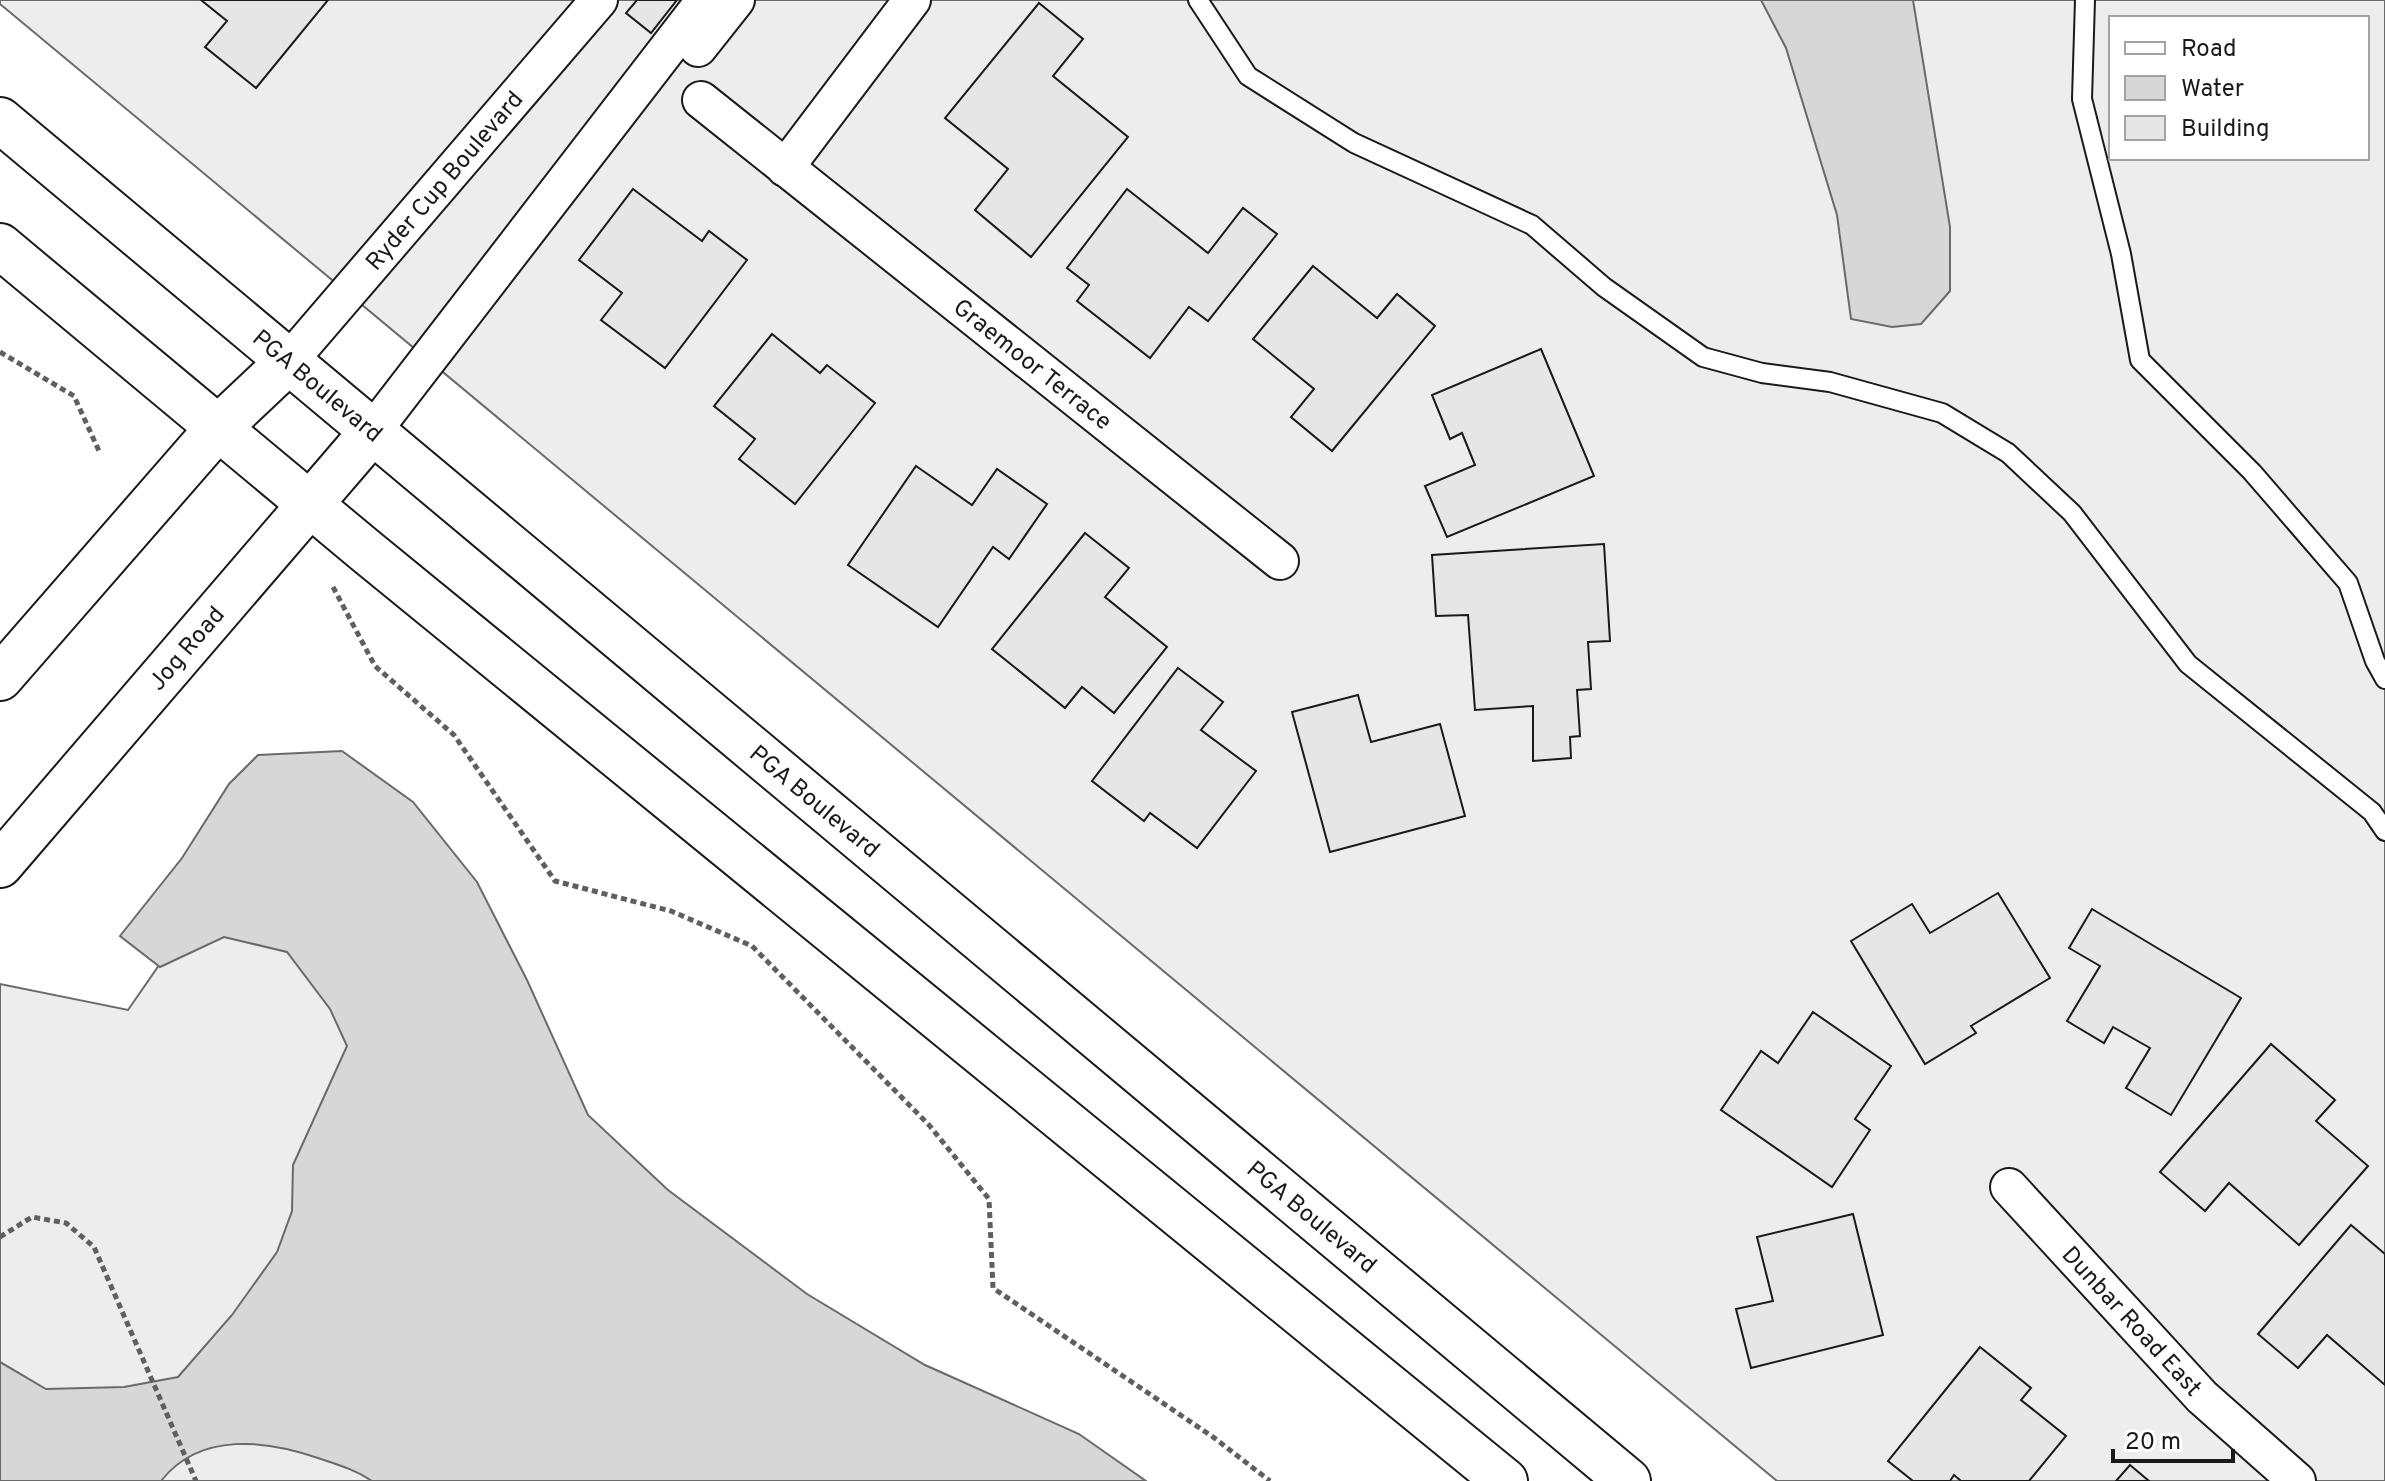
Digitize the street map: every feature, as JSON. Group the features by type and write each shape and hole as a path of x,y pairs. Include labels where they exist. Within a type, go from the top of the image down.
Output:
{"main road":[{"name":"PGA Boulevard","path":"0,120 1628,1481"},
{"path":"0,246 217,429 1505,1481"},
{"path":"0,678 217,429 289,361"},
{"name":"Jog Road","path":"0,865 372,432"}],"street":[{"name":"Ryder Cup Boulevard","path":"289,361 599,0"},
{"path":"372,432 705,0"},
{"path":"620,111 682,70 736,0"},
{"path":"785,168 912,0"},
{"name":"Graemoor Terrace","path":"701,100 1280,561"},
{"name":"Dunbar Road East","path":"2009,1187 2202,1397 2297,1481"}],"lane":[{"path":"1198,0 1248,76 1354,143 1532,225 1604,287 1703,357 1762,373 1830,382 1942,413 2008,453 2072,513 2188,664 2361,803 2385,831"},
{"path":"2085,0 2082,99 2121,254 2140,360 2252,472 2348,583 2375,661 2385,679"}],"path":[{"path":"0,352 74,396 99,451"},
{"path":"333,587 375,666 454,735 555,881 671,911 752,946 929,1125 989,1199 993,1288 1213,1437 1270,1481"},
{"path":"0,1237 32,1217 66,1223 94,1247 196,1481"}],"shaded area":[{"path":"0,0 2385,0 2385,1481 1777,1481 0,4"},
{"path":"200,906 351,952 906,1481 0,1481 0,984 128,1010"}],"water":[{"path":"1761,0 1913,0 1950,227 1950,291 1921,324 1892,327 1851,319 1837,215 1786,48"},
{"path":"342,751 413,802 477,882 527,980 588,1115 668,1190 807,1294 925,1365 1079,1434 1146,1481 372,1481 347,1468 300,1452 257,1444 235,1444 195,1454 177,1465 161,1481 0,1481 0,1362 46,1389 124,1387 178,1377 232,1315 277,1252 292,1211 293,1165 347,1046 330,1009 287,952 224,937 160,967 120,936 182,858 229,784 258,755"}],"building":[{"path":"201,0 328,0 256,88 205,47 227,21"},
{"path":"637,0 677,0 651,33 626,13"},
{"path":"1039,3 1083,39 1053,76 1128,137 1031,257 975,210 1008,169 945,118"},
{"path":"633,189 702,241 709,231 747,260 665,368 601,320 622,293 579,260"},
{"path":"1127,189 1208,253 1243,208 1277,234 1208,321 1189,307 1150,358 1077,301 1089,285 1067,268"},
{"path":"1313,266 1377,318 1397,294 1435,326 1332,451 1291,417 1314,389 1253,339"},
{"path":"772,334 820,373 827,365 875,403 795,504 739,459 755,439 714,406"},
{"path":"1541,349 1594,476 1447,537 1425,486 1475,465 1462,433 1450,439 1432,395"},
{"path":"916,466 972,505 997,469 1047,504 1009,559 993,547 938,627 848,565"},
{"path":"1085,533 1129,568 1105,597 1167,647 1114,713 1082,687 1065,708 992,649"},
{"path":"1604,544 1610,641 1588,642 1591,689 1577,690 1580,736 1570,737 1571,758 1533,761 1533,706 1475,710 1468,615 1436,616 1432,555"},
{"path":"1178,668 1223,702 1201,730 1256,771 1197,848 1150,813 1144,821 1092,781"},
{"path":"1358,695 1371,742 1440,724 1465,816 1330,852 1292,712"},
{"path":"1998,893 2050,978 1971,1026 1976,1033 1925,1064 1851,941 1912,904 1930,933"},
{"path":"2092,909 2241,998 2171,1115 2126,1088 2150,1048 2113,1027 2104,1043 2067,1021 2100,966 2069,948"},
{"path":"1813,1012 1891,1066 1855,1119 1870,1130 1832,1187 1721,1110 1761,1051 1778,1063"},
{"path":"2271,1044 2335,1100 2316,1121 2368,1166 2299,1245 2229,1183 2205,1211 2160,1172"},
{"path":"1853,1214 1883,1335 1751,1368 1736,1309 1773,1301 1757,1237"},
{"path":"2351,1225 2385,1254 2385,1385 2327,1335 2298,1368 2258,1334"},
{"path":"1980,1347 2031,1388 2021,1400 2066,1436 2029,1481 1961,1481 1954,1475 1950,1481 1913,1481 1888,1461"},
{"path":"2130,1465 2149,1481 2116,1481"}]}
